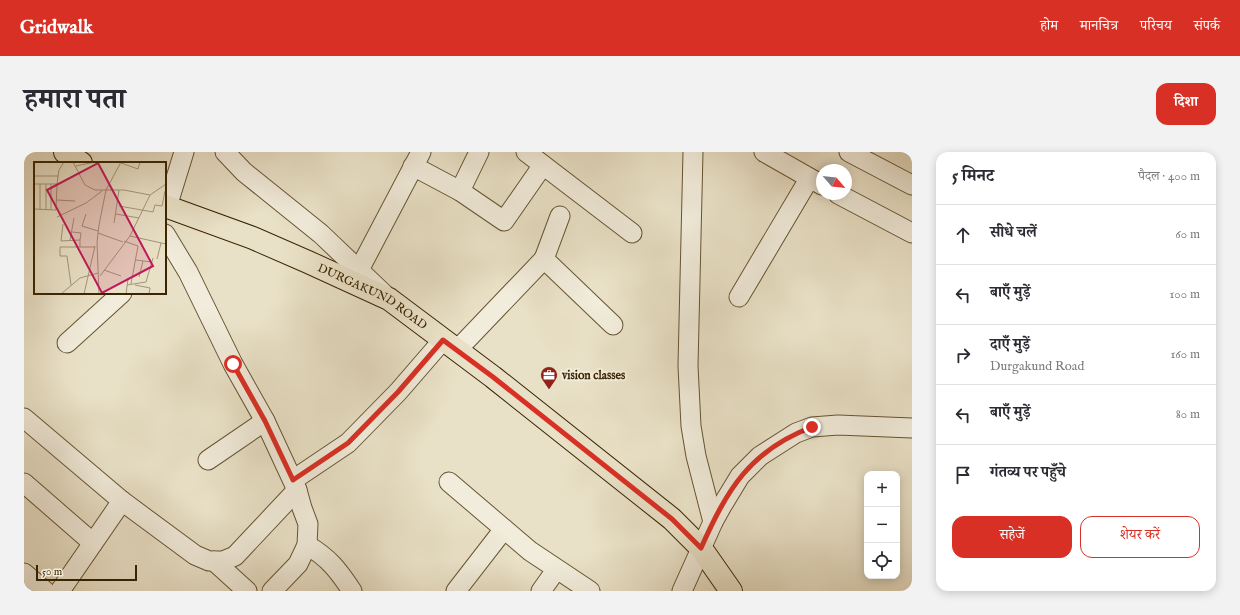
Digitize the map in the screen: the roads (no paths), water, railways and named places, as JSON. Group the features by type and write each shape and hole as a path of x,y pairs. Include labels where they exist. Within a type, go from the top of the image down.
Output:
{"main road":[{"path":"65,152 80,162"},
{"name":"DURGAKUND ROAD","path":"166,206 253,238 389,300 493,377 672,519 701,548 731,591"}],"street":[{"path":"166,206 184,152"},
{"path":"225,152 244,172 321,234 389,300"},
{"path":"460,191 479,152"},
{"path":"526,152 632,233"},
{"path":"693,152 688,366 691,426 696,456 713,522"},
{"path":"738,297 816,182 764,152"},
{"path":"849,152 912,185"},
{"path":"359,270 417,159 504,222 543,165"},
{"path":"849,200 912,233"},
{"path":"24,418 122,501 195,555 210,562 223,561 236,556 295,485 348,443 398,392 544,259 560,216"},
{"path":"168,245 188,272 233,364 265,421 295,485 308,524 307,545 298,564 272,591"},
{"path":"544,259 612,325"},
{"path":"67,343 121,294"},
{"path":"208,460 265,421"},
{"path":"682,591 713,522 740,476 760,456 796,433 812,427 838,425 912,428"},
{"path":"449,482 530,551 590,591"},
{"path":"24,483 93,543"},
{"path":"60,591 122,501"},
{"path":"456,591 504,529"},
{"path":"307,545 321,553 333,563 352,591"},
{"path":"214,561 247,591"},
{"path":"24,573 45,591"}],"place":[{"name":"vision classes","path":"549,390"}]}
